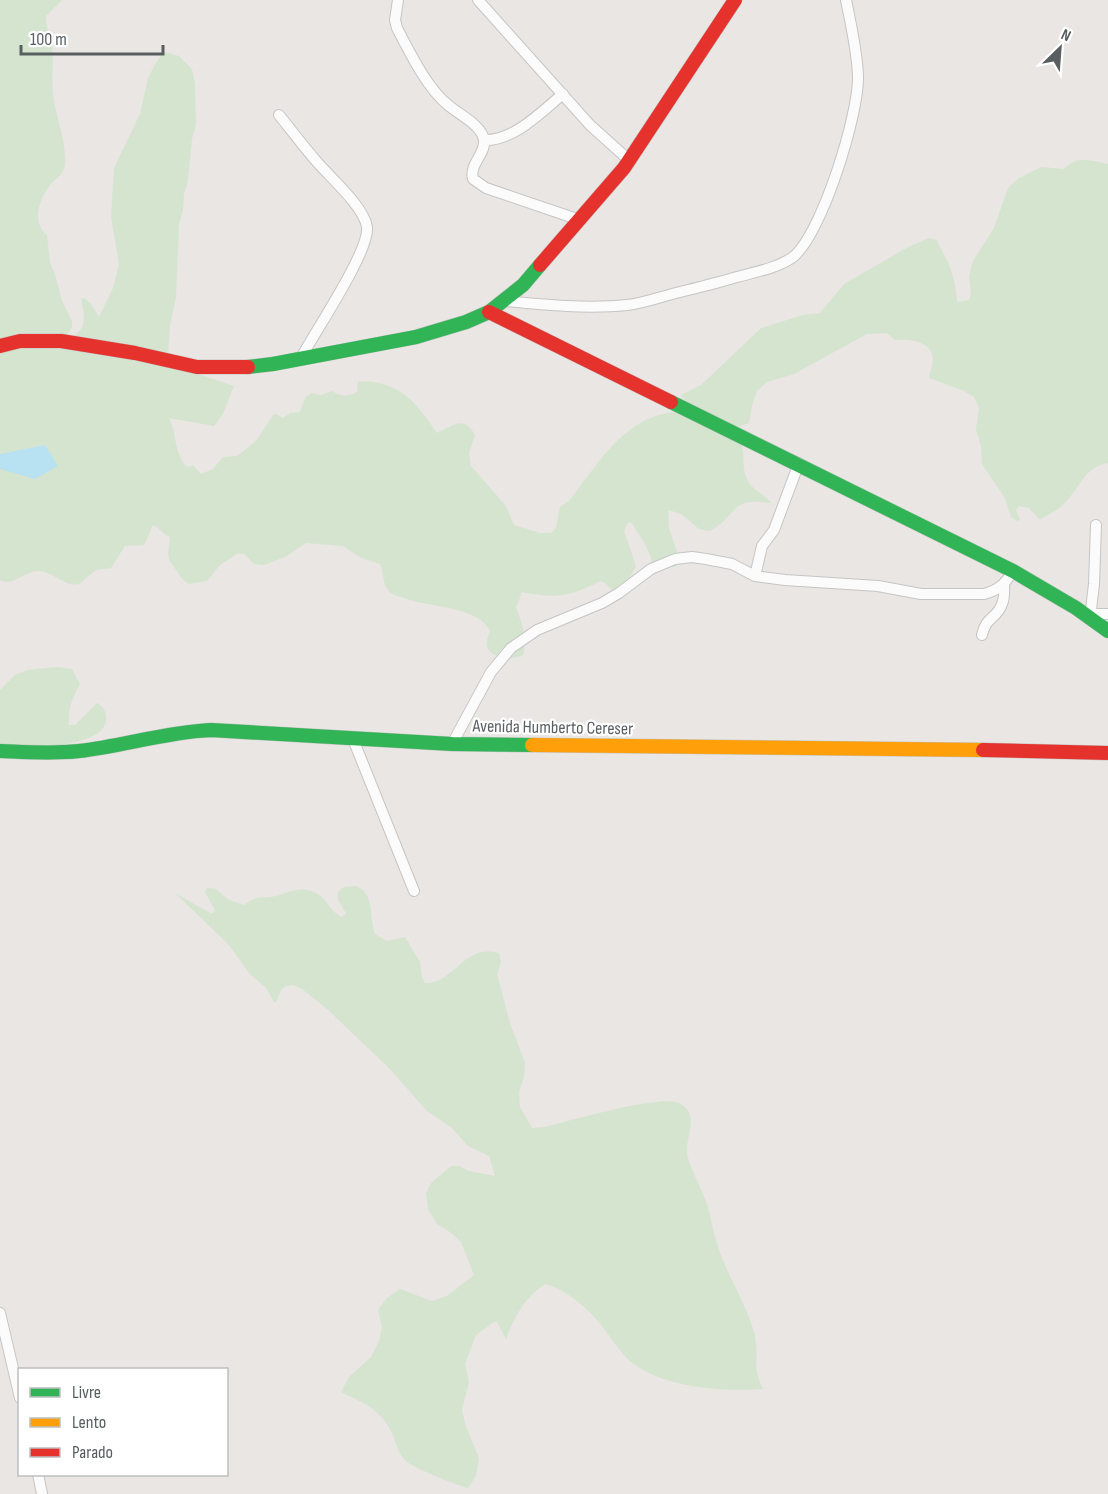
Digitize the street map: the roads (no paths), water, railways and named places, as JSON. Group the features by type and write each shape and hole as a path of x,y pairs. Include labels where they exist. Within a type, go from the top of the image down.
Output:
{"street":[{"path":"398,0 395,20 397,28 429,84 447,105 477,128 484,140 471,174 478,184 497,193 580,220"},
{"path":"478,0 590,125 630,161"},
{"path":"0,346 20,341 61,341 135,353 174,363 221,368 273,364 417,337 466,322 489,312 505,301 529,278 630,161 735,0"},
{"path":"505,301 560,305 629,305 748,274 783,263 792,257 809,239 822,209 842,152 855,103 858,77 853,32 846,0"},
{"path":"484,140 497,140 514,131 563,94"},
{"path":"279,115 355,204 367,224 365,241 358,257 301,358"},
{"path":"489,312 799,463 1013,571 1090,616 1108,631"},
{"path":"755,576 762,546 774,530 799,463"},
{"path":"1090,616 1094,584 1096,525"},
{"path":"452,744 500,659 511,648 537,630 602,603 620,593 651,569 675,560 692,557 732,564 755,576 878,586 921,594 994,592 1004,584 1013,571"},
{"path":"982,635 984,624 997,613 1003,603 1004,584"},
{"path":"1090,616 1108,614"},
{"name":"Avenida Humberto Cereser","path":"0,751 48,754 80,751 192,730 228,730 452,744 898,748 1108,753"},
{"path":"353,739 414,891"},
{"path":"0,1313 18,1390"},
{"path":"38,1476 42,1494"}],"water":[{"path":"45,445 58,466 35,479 0,469 0,454"}]}
